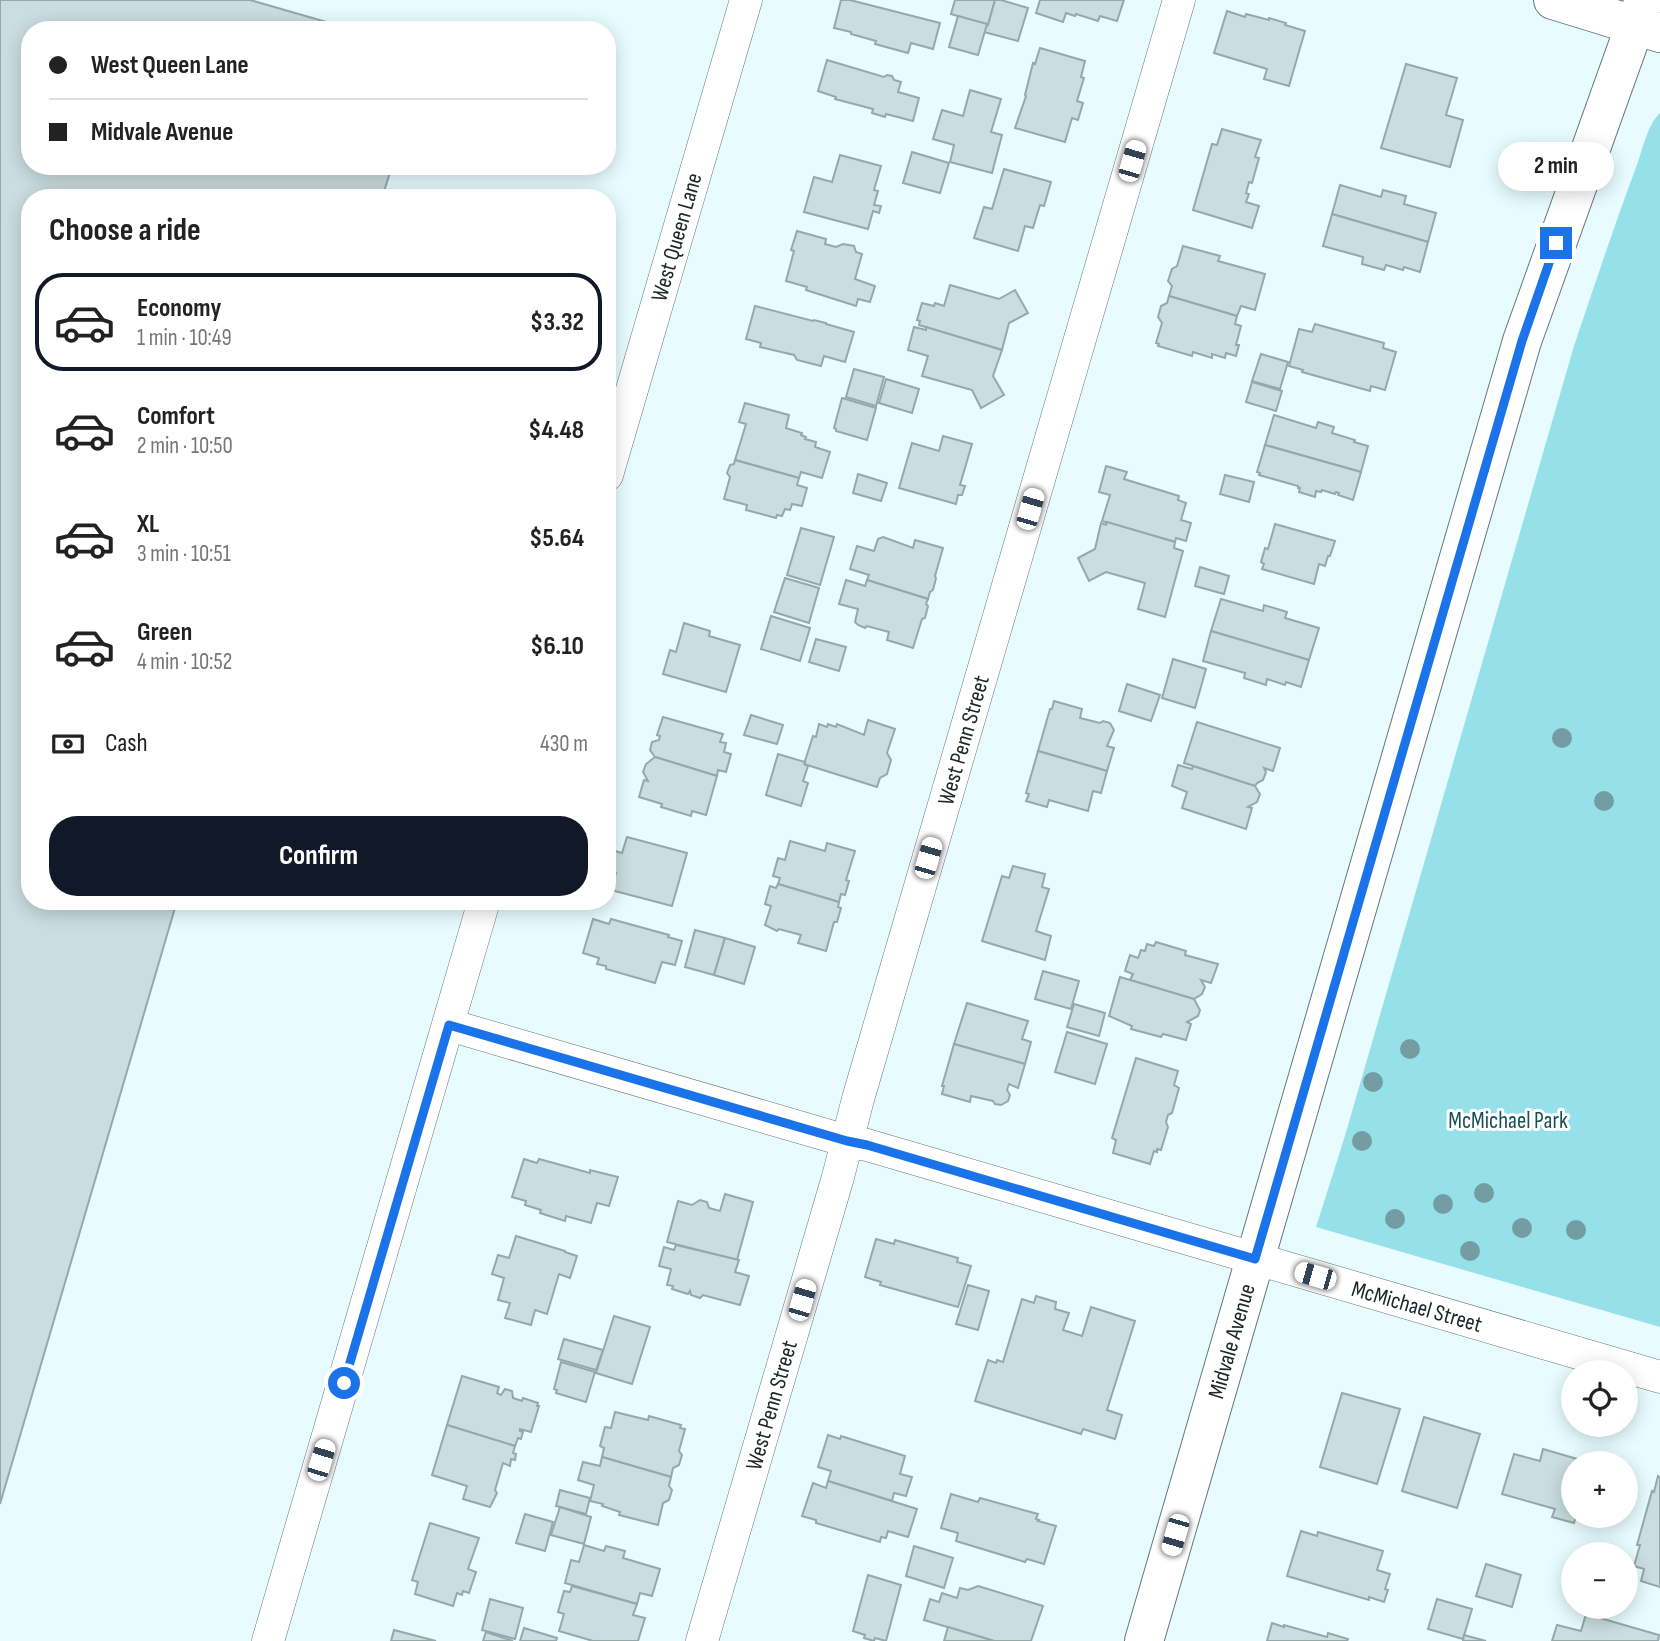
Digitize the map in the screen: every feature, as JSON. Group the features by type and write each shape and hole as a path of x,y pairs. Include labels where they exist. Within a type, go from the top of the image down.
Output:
{"street":[{"name":"West Queen Lane","path":"616,444 746,0"},
{"name":"West Penn Street","path":"702,1641 1179,0"},
{"path":"1553,0 1646,19"},
{"name":"Midvale Avenue","path":"1144,1641 1522,341 1646,19"},
{"path":"268,1641 481,910"},
{"name":"McMichael Street","path":"449,1025 1660,1377"}],"green space":[{"name":"McMichael Park","path":"1660,113 1660,1327 1316,1227 1344,1139 1574,346 1646,136"}],"building":[{"path":"0,0 250,0 323,21 21,21 21,175 389,175 385,189 21,189 21,910 174,910 0,1504"},
{"path":"841,0 940,23 933,49 911,43 908,53 834,28"},
{"path":"955,0 995,0 988,25 951,14"},
{"path":"995,0 1028,8 1018,41 984,32"},
{"path":"1040,0 1124,0 1117,21 1100,16 1098,21 1066,13 1063,22 1036,13"},
{"path":"1227,11 1245,17 1246,14 1269,18 1305,31 1289,86 1264,79 1267,69 1214,53"},
{"path":"958,16 987,24 978,55 949,47"},
{"path":"1040,48 1085,61 1081,77 1084,78 1077,101 1083,103 1078,120 1072,118 1065,142 1015,128 1033,63 1035,64"},
{"path":"827,60 884,77 892,76 894,80 901,82 898,92 919,98 913,121 872,113 873,109 835,99 836,97 818,91"},
{"path":"1406,64 1457,78 1446,115 1463,120 1450,167 1381,148"},
{"path":"970,90 1001,99 991,132 1002,135 992,173 950,162 954,145 933,139 942,110 963,116"},
{"path":"1222,129 1261,140 1255,157 1259,158 1252,183 1249,182 1246,193 1249,194 1246,202 1259,206 1252,228 1193,210 1212,144 1217,145"},
{"path":"912,152 949,163 940,193 903,183"},
{"path":"840,155 881,166 874,190 878,191 874,205 881,206 879,213 873,211 868,229 804,212 814,177 832,182"},
{"path":"1004,169 1051,182 1044,206 1040,205 1033,228 1025,226 1018,251 974,238 984,207 992,209"},
{"path":"1340,185 1381,197 1383,190 1406,196 1404,204 1436,213 1428,242 1332,214"},
{"path":"1332,214 1428,242 1420,272 1386,265 1384,270 1362,264 1363,257 1323,246"},
{"path":"797,231 826,239 825,244 836,247 843,244 854,246 856,252 862,254 855,279 875,286 870,302 858,299 856,306 786,281"},
{"path":"1183,246 1220,256 1218,261 1265,274 1255,310 1241,306 1237,316 1169,296 1172,286 1168,281 1172,269 1177,266"},
{"path":"950,285 999,299 1015,290 1028,313 1009,323 1002,350 919,325 920,321 917,320 922,303 944,306"},
{"path":"1169,296 1237,316 1235,324 1241,326 1236,356 1226,353 1225,358 1212,354 1212,358 1193,352 1192,356 1158,346 1156,343 1162,323 1158,317 1161,306 1167,303"},
{"path":"755,306 854,332 845,362 824,356 821,366 797,360 794,355 760,347 761,343 746,339"},
{"path":"1315,324 1384,343 1383,348 1396,352 1385,390 1371,386 1370,391 1289,366 1299,329 1312,332"},
{"path":"914,327 926,330 926,327 1002,350 993,376 1004,395 981,408 972,390 922,376 928,356 908,350"},
{"path":"1261,354 1288,362 1280,389 1252,381"},
{"path":"854,369 884,377 876,406 846,397"},
{"path":"886,379 919,389 912,413 879,403"},
{"path":"1252,382 1282,391 1276,411 1246,402"},
{"path":"842,398 876,408 867,440 836,431 834,428"},
{"path":"745,403 789,415 786,428 802,433 805,439 816,442 815,447 830,452 822,478 801,472 799,478 735,460 746,424 739,422"},
{"path":"1274,415 1316,428 1318,422 1334,427 1332,433 1368,446 1361,472 1265,445"},
{"path":"943,436 972,444 960,485 965,486 962,495 958,495 956,504 899,488 912,443 939,451"},
{"path":"1265,445 1361,472 1353,500 1336,492 1335,494 1322,490 1316,491 1315,497 1299,492 1298,486 1259,475 1257,472"},
{"path":"735,460 799,478 797,485 807,488 802,506 792,504 790,510 785,509 782,516 777,515 776,518 746,510 747,505 724,499 730,477 727,473"},
{"path":"1106,466 1127,472 1124,479 1179,496 1178,500 1186,503 1181,520 1191,523 1186,541 1176,538 1175,542 1102,521 1110,495 1099,492"},
{"path":"858,474 887,483 881,501 853,493"},
{"path":"1225,475 1254,482 1249,502 1220,494"},
{"path":"1107,522 1175,542 1174,548 1183,551 1165,617 1138,609 1145,583 1106,572 1089,581 1078,558 1095,549 1101,523 1106,525"},
{"path":"1275,524 1335,541 1325,566 1319,564 1314,584 1262,569 1265,548 1268,549"},
{"path":"801,528 834,537 820,585 787,575"},
{"path":"883,537 913,548 915,540 943,548 933,590 928,599 867,580 869,575 850,569 857,546 874,551 878,539"},
{"path":"1200,567 1229,576 1224,594 1195,586"},
{"path":"785,578 819,588 809,623 774,612"},
{"path":"846,580 865,586 867,580 928,599 925,618 922,619 913,648 887,640 889,632 867,626 865,628 855,622 858,609 839,604"},
{"path":"1221,599 1263,611 1264,605 1287,612 1285,618 1319,628 1309,660 1211,631"},
{"path":"771,616 810,628 800,661 761,649"},
{"path":"684,623 710,631 709,636 740,645 726,692 663,674 670,650 676,652"},
{"path":"1211,631 1309,660 1301,687 1267,679 1266,685 1244,678 1245,673 1203,661"},
{"path":"816,639 846,647 839,671 809,662"},
{"path":"1173,659 1206,669 1195,708 1162,698"},
{"path":"1127,684 1160,695 1151,721 1119,711"},
{"path":"1054,701 1082,709 1080,718 1110,723 1114,730 1107,746 1114,748 1107,771 1038,751"},
{"path":"751,715 783,725 777,744 744,735"},
{"path":"663,717 723,734 720,742 726,743 724,752 731,754 726,772 718,770 717,776 655,757 650,750 652,742 659,740 660,736 657,735"},
{"path":"868,720 895,729 887,753 891,760 887,774 880,778 877,787 804,764 819,724 836,727 837,724 864,735"},
{"path":"1197,722 1280,748 1273,771 1264,768 1266,772 1263,780 1255,786 1184,763"},
{"path":"1038,751 1107,771 1101,793 1093,791 1088,811 1049,800 1047,807 1026,801"},
{"path":"778,754 805,762 808,766 803,781 808,783 801,806 766,795"},
{"path":"655,757 717,776 706,815 692,811 691,816 639,797 644,780 648,781 643,772 646,764"},
{"path":"1178,765 1192,769 1193,766 1255,786 1260,794 1257,802 1248,807 1252,808 1246,829 1182,808 1187,792 1172,786"},
{"path":"627,837 687,853 672,906 616,891 616,851 622,853"},
{"path":"790,841 825,851 827,843 855,851 846,880 849,881 845,895 841,894 839,902 778,884 780,878 773,876 778,858 785,860"},
{"path":"1013,866 1045,874 1042,887 1049,889 1036,931 1051,936 1045,960 982,941 1002,876 1009,878"},
{"path":"778,884 839,902 838,907 841,908 826,951 798,943 801,935 779,929 777,931 765,925 771,906 765,904 770,886 776,888"},
{"path":"593,919 609,924 611,919 682,941 675,965 662,962 655,983 597,964 599,958 583,953"},
{"path":"695,930 725,938 714,975 685,967"},
{"path":"725,938 755,947 744,984 714,975"},
{"path":"1156,942 1186,951 1185,955 1218,964 1211,983 1201,980 1205,987 1202,994 1194,999 1130,980 1133,974 1125,971 1130,955 1138,958 1141,950 1145,951 1147,944 1154,946"},
{"path":"1043,971 1079,981 1071,1009 1035,999"},
{"path":"1120,977 1194,999 1200,1010 1198,1016 1187,1022 1191,1024 1186,1040 1131,1029 1132,1026 1109,1016"},
{"path":"967,1003 1028,1021 1022,1039 1031,1042 1025,1064 954,1044"},
{"path":"1074,1004 1105,1013 1099,1036 1067,1027"},
{"path":"1067,1032 1107,1044 1095,1084 1055,1072"},
{"path":"954,1044 1025,1064 1018,1088 1009,1084 1008,1101 1001,1105 971,1096 970,1102 942,1094"},
{"path":"1136,1058 1178,1071 1174,1085 1179,1088 1172,1113 1168,1115 1166,1122 1168,1127 1161,1150 1154,1151 1150,1164 1113,1153 1116,1140 1112,1138"},
{"path":"524,1159 537,1163 539,1159 590,1173 590,1170 618,1177 609,1206 597,1203 591,1223 566,1216 565,1221 525,1205 526,1201 512,1197"},
{"path":"725,1194 753,1202 737,1260 667,1242 678,1201 692,1205 700,1200 707,1202 709,1208 720,1211"},
{"path":"516,1236 577,1256 570,1278 559,1274 547,1314 535,1310 531,1325 505,1318 510,1303 498,1300 504,1278 492,1274 498,1255 509,1258"},
{"path":"876,1239 894,1244 895,1240 958,1258 957,1262 971,1266 958,1307 880,1285 881,1282 865,1277"},
{"path":"676,1245 739,1260 735,1272 749,1276 740,1305 703,1295 700,1298 691,1295 690,1291 688,1294 667,1285 671,1269 659,1266 664,1247 674,1250"},
{"path":"968,1285 989,1291 978,1330 956,1324"},
{"path":"1036,1296 1056,1302 1055,1309 1069,1313 1063,1330 1082,1336 1091,1307 1135,1321 1107,1410 1122,1415 1115,1439 1083,1429 1081,1434 975,1401 988,1360 1003,1362 1022,1299 1034,1303"},
{"path":"614,1316 650,1327 632,1384 596,1373"},
{"path":"564,1339 603,1350 596,1370 558,1359"},
{"path":"561,1362 595,1372 586,1402 556,1393 557,1390 554,1389"},
{"path":"462,1376 499,1387 497,1393 501,1395 505,1389 512,1391 513,1398 538,1403 531,1432 520,1429 523,1432 521,1439 518,1438 515,1446 447,1425"},
{"path":"1342,1393 1400,1409 1377,1484 1320,1467"},
{"path":"615,1412 648,1420 649,1416 681,1425 680,1428 685,1429 679,1451 682,1455 679,1465 673,1468 671,1477 602,1457 604,1448 600,1446 605,1427 611,1428"},
{"path":"1424,1417 1480,1434 1457,1508 1402,1491"},
{"path":"447,1425 515,1446 515,1460 511,1459 510,1466 503,1463 495,1490 497,1493 490,1507 463,1499 467,1486 432,1475"},
{"path":"828,1435 840,1439 841,1436 905,1456 900,1474 912,1477 906,1496 894,1493 892,1501 828,1481 831,1471 818,1467"},
{"path":"1543,1449 1561,1454 1561,1519 1552,1517 1555,1509 1502,1494 1514,1454 1540,1461"},
{"path":"602,1457 671,1477 669,1486 672,1490 669,1500 663,1503 658,1525 619,1515 620,1512 590,1501 594,1485 578,1480 583,1462 600,1466"},
{"path":"1658,1476 1660,1587 1641,1581 1644,1569 1638,1567 1640,1545 1638,1542 1652,1491 1654,1492"},
{"path":"828,1481 917,1509 908,1537 888,1531 886,1538 881,1537 880,1542 816,1523 816,1520 802,1516 813,1483 826,1488"},
{"path":"560,1490 590,1498 586,1514 556,1506"},
{"path":"951,1494 978,1502 980,1498 1038,1514 1038,1521 1056,1526 1044,1564 1027,1559 1025,1562 956,1541 958,1533 941,1528"},
{"path":"560,1507 591,1517 584,1544 551,1535"},
{"path":"525,1514 553,1522 545,1551 516,1543"},
{"path":"430,1523 479,1538 468,1569 476,1572 469,1593 457,1593 453,1606 415,1594 418,1582 412,1580"},
{"path":"1301,1531 1317,1536 1318,1532 1383,1551 1377,1570 1390,1574 1384,1602 1287,1576"},
{"path":"584,1545 604,1551 606,1546 625,1551 623,1558 660,1569 652,1596 640,1593 637,1604 565,1583 571,1560 579,1562"},
{"path":"914,1546 953,1558 944,1588 906,1576"},
{"path":"1486,1564 1521,1575 1512,1607 1476,1596"},
{"path":"868,1575 901,1585 886,1641 864,1638 865,1635 853,1631"},
{"path":"572,1586 637,1604 633,1615 645,1618 638,1641 593,1641 559,1631 564,1614 558,1612 564,1591 570,1592"},
{"path":"978,1586 1043,1606 1031,1641 994,1641 924,1620 930,1599 939,1602 942,1593 957,1598 960,1588 968,1590"},
{"path":"490,1599 523,1608 515,1639 482,1630"},
{"path":"1437,1599 1472,1609 1463,1639 1428,1629"},
{"path":"1585,1619 1603,1619 1659,1635 1658,1641 1552,1641 1557,1625 1581,1631"},
{"path":"1272,1623 1327,1637 1328,1633 1348,1639 1267,1641"},
{"path":"948,1627 994,1641 944,1641"},
{"path":"524,1628 557,1638 556,1641 520,1641"},
{"path":"394,1630 436,1641 391,1641"},
{"path":"486,1632 513,1641 483,1641"},
{"path":"1464,1635 1486,1641 1463,1641"}],"route":[{"path":"344,1383 449,1025 1255,1259 1522,341 1556,243"}]}
